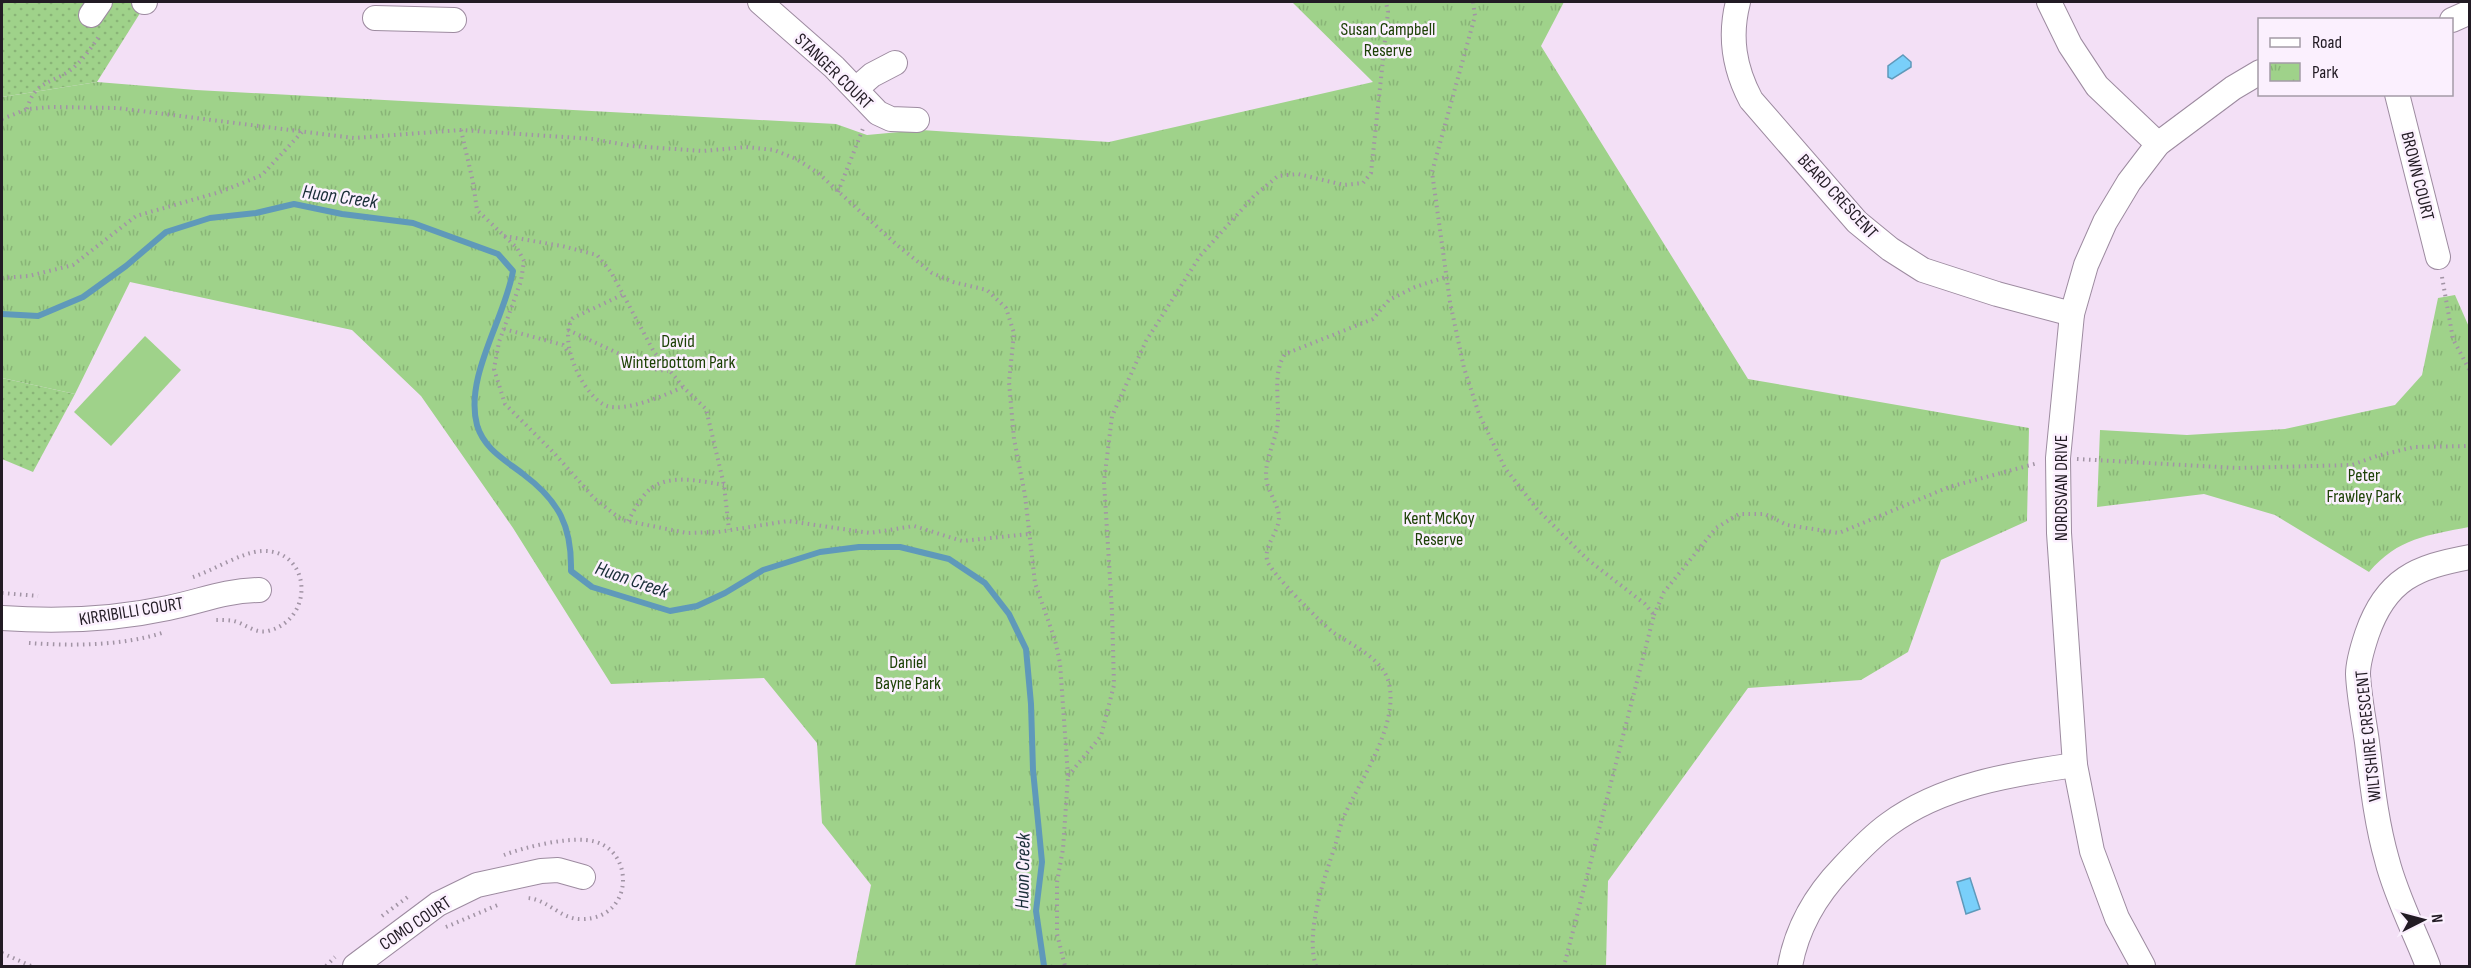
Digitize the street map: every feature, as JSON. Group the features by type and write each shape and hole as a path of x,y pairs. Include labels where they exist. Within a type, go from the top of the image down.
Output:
{"street":[{"name":"STANGER COURT","path":"760,2 881,115 891,119 917,120"},
{"name":"BEARD CRESCENT","path":"1738,2 1733,28 1735,52 1739,77 1751,100 1857,222 1890,249 1923,270 1997,294 2072,314"},
{"path":"2049,2 2070,45 2097,86 2158,144"},
{"path":"375,18 421,10 454,20"},
{"path":"2453,19 2469,12"},
{"path":"864,98 872,75 895,63"},
{"name":"NORDSVAN DRIVE","path":"2143,966 2117,918 2092,851 2075,765 2060,545 2058,458 2072,314 2086,265 2105,222 2130,182 2158,144 2233,88 2258,73"},
{"name":"BROWN COURT","path":"2398,96 2438,257"},
{"name":"WILTSHIRE CRESCENT","path":"2428,966 2387,861 2374,799 2358,672 2363,644 2373,616 2385,597 2400,582 2417,571 2435,563 2469,557"},
{"name":"KIRRIBILLI COURT","path":"2,618 82,621 169,608 221,593 259,590"},
{"path":"1790,966 1804,919 1827,884 1861,848 1890,823 1933,800 1978,783 2024,772 2075,765"},
{"name":"COMO COURT","path":"355,966 438,904 477,885 541,871 558,870 584,877"}],"path":[{"path":"1068,776 1101,736 1114,685 1104,482 1112,416 1146,341 1200,256 1254,196 1278,176 1298,174 1344,185 1363,183 1371,173 1388,12 1386,2"},
{"path":"1473,2 1475,16 1432,172 1446,277 1464,368 1479,414 1505,468 1537,509 1587,559 1645,604 1654,615"},
{"path":"27,109 30,97 41,85 67,72 91,49 98,16"},
{"path":"838,192 864,98"},
{"path":"2,119 27,109 117,108 354,138 461,130 593,139 632,146 691,150 746,147 774,150 807,165 932,273 953,282 987,290 1006,308 1014,333 1009,382 1014,440 1025,495 1035,583 1055,639 1060,663 1068,776 1063,849 1057,882 1057,934 1065,966"},
{"path":"461,130 477,210 517,248 524,261 521,282 499,342 494,369 505,404 554,453 595,499 622,519 687,533 729,530 788,521 870,533 914,526 962,541 1029,534"},
{"path":"2,278 28,276 73,265 136,216 220,192 262,175 302,132"},
{"path":"504,236 562,246 597,255 611,272 654,352 706,409 724,485 729,530"},
{"path":"2438,257 2453,339 2469,371"},
{"path":"1316,966 1314,960 1315,932 1325,873 1343,817 1360,786 1386,725 1390,688 1380,666 1359,649 1326,628 1274,571 1267,560 1268,548 1274,537 1279,518 1277,505 1268,488 1266,475 1280,415 1277,372 1285,354 1373,319 1389,300 1415,287 1446,277"},
{"path":"570,354 568,330 573,318 622,295"},
{"path":"504,329 562,345 570,354 592,396 606,406 619,408 662,396 684,387"},
{"path":"568,330 652,369 669,371"},
{"path":"1564,966 1654,615 1664,592 1716,528 1739,514 1765,514 1787,525 1839,533 1949,487 2058,458 2237,468 2352,465 2414,447 2469,446"},
{"path":"627,521 646,493 656,485 668,480 724,485"},
{"path":"2,953 31,966"}],"green space":[{"path":"2,2 147,2 97,82 2,97"},
{"path":"1292,2 1564,2 1541,46 1748,379 2029,428 2027,521 1941,560 1908,652 1861,680 1748,688 1608,881 1606,966 1046,966 1037,910 1043,863 1032,720 1033,770 1042,862 1036,911 1044,966 855,966 871,885 822,823 817,743 764,678 611,684 513,528 421,396 352,330 130,282 75,394 2,378 2,97 97,82 196,90 836,124 867,135 921,130 1109,142 1373,82"},
{"name":"Peter Frawley Park","path":"2455,295 2469,327 2469,527 2414,540 2391,552 2369,572 2275,515 2204,494 2097,507 2100,430 2187,435 2285,429 2395,405 2422,375 2438,298"},
{"path":"145,336 181,370 111,446 74,412"},
{"path":"2,378 75,394 33,472 2,459"}],"water":[{"path":"1903,55 1911,62 1911,67 1892,79 1888,77 1888,66"},
{"path":"1970,878 1980,909 1966,914 1957,882"}],"waterway":[{"name":"Huon Creek","path":"2,314 38,316 83,297 126,266 166,232 210,218 256,213 294,204 342,214 413,223 498,254 513,271 476,387 474,407 477,425 490,447 535,484 554,505 566,528 571,555 571,571 592,587 670,611 697,606 725,593 763,570 820,552 859,547 900,547 949,559 985,583 1009,614 1026,649 1031,704 1033,770 1042,862 1036,911 1044,966"}],"park label":[{"name":"Susan Campbell Reserve","path":"1388,39"},
{"name":"David Winterbottom Park","path":"678,351"},
{"name":"Kent McKoy Reserve","path":"1439,528"},
{"name":"Daniel Bayne Park","path":"908,672"}]}
